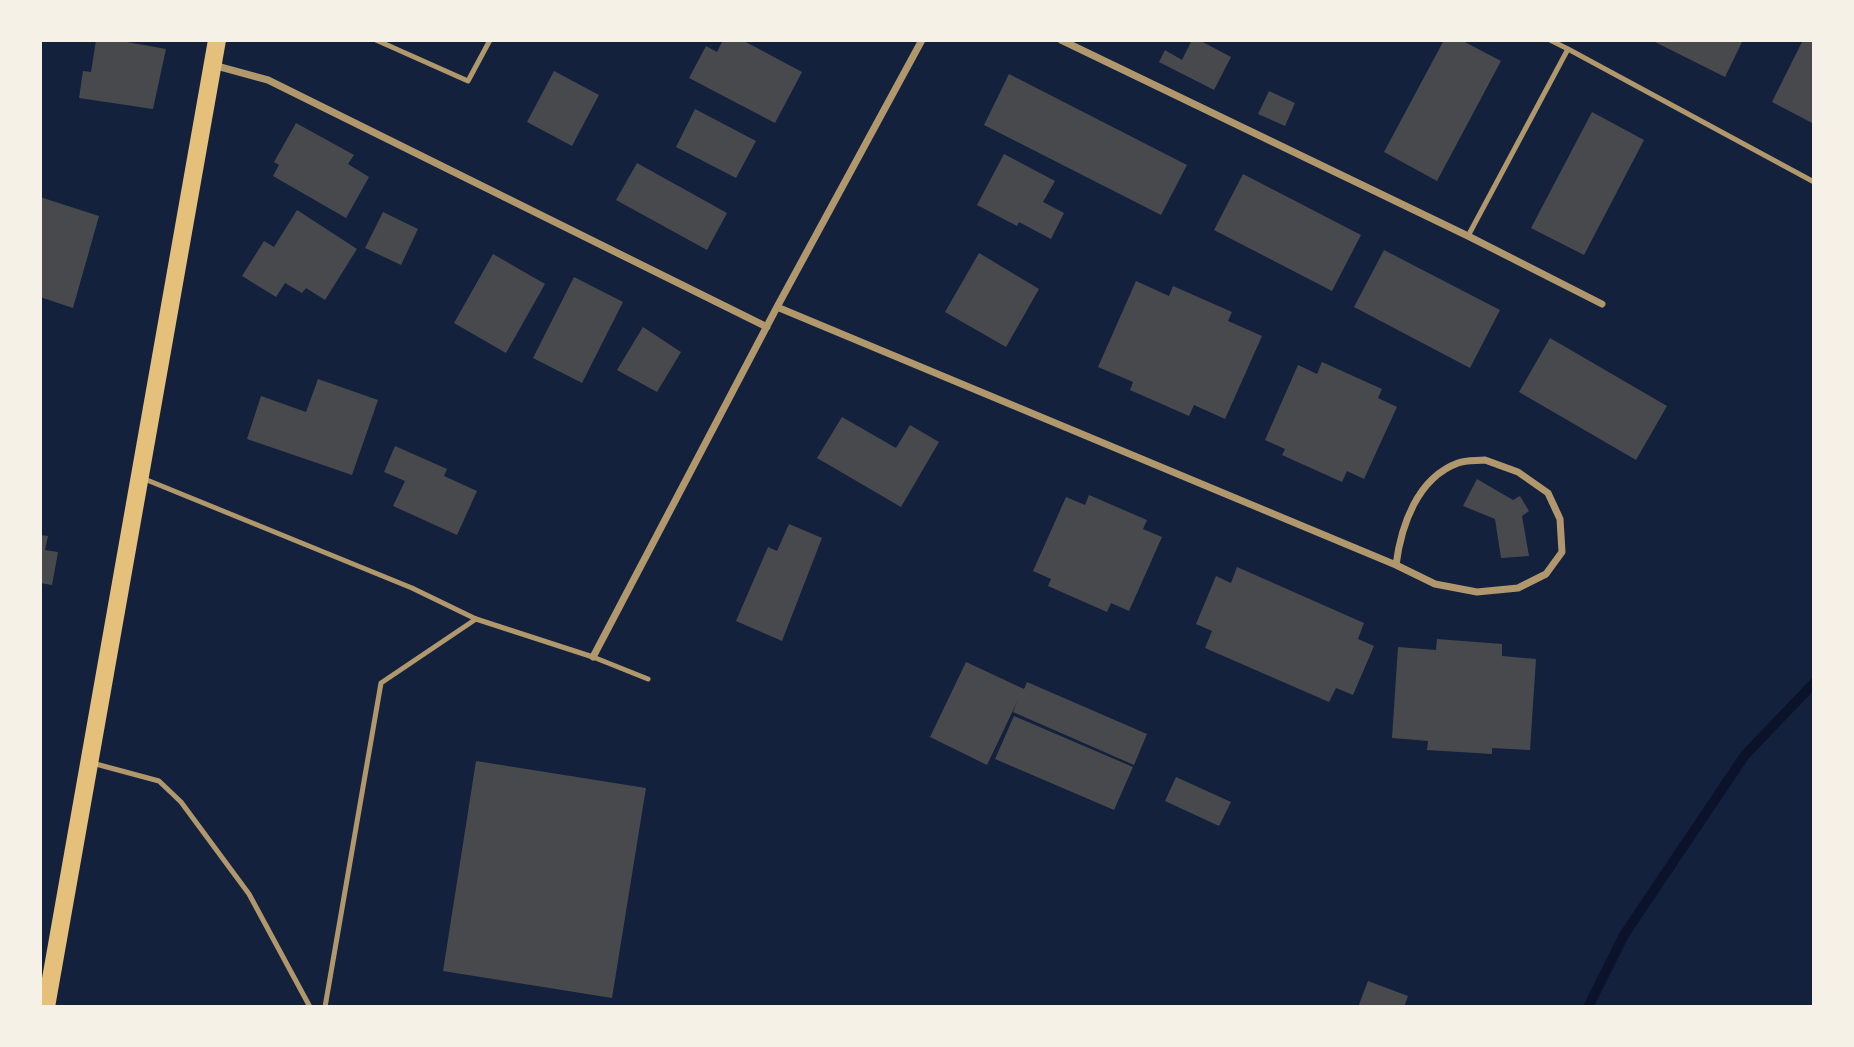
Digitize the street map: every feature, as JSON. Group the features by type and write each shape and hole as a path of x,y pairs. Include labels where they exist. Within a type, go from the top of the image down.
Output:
{"main road":[{"path":"46,1007 217,40"}],"street":[{"path":"593,657 777,307 922,40"},
{"path":"1061,40 1468,236 1602,304"},
{"path":"212,65 268,80 767,327"},
{"path":"777,307 1396,565 1435,584 1477,592 1518,588 1546,574 1562,552 1560,519 1548,493 1518,472 1485,460 1459,462 1437,474 1421,492 1400,533 1396,565"}],"lane":[{"path":"376,40 468,81 490,40"},
{"path":"1550,40 1814,182"},
{"path":"1468,236 1567,50"},
{"path":"139,476 412,588 476,619 593,657 648,679"},
{"path":"325,1007 381,683 476,619"},
{"path":"89,762 159,781 181,802 249,894 310,1007"}],"building":[{"path":"96,40 116,40 166,49 153,109 79,98 83,71 91,72"},
{"path":"723,40 742,40 802,72 775,123 689,78 706,46 717,52"},
{"path":"1192,40 1199,40 1231,57 1214,90 1159,62 1165,50 1182,60"},
{"path":"1444,40 1461,40 1501,61 1437,181 1384,152"},
{"path":"1651,40 1743,40 1725,77"},
{"path":"1803,40 1814,41 1814,124 1772,102"},
{"path":"554,71 599,95 572,146 527,122"},
{"path":"1009,74 1187,165 1161,215 984,125"},
{"path":"1269,91 1295,103 1285,126 1258,114"},
{"path":"695,109 756,141 736,178 676,147"},
{"path":"1592,112 1644,140 1584,255 1531,228"},
{"path":"296,123 354,155 348,164 369,177 346,218 273,176 279,165 274,162"},
{"path":"1004,154 1055,181 1043,202 1064,213 1051,239 1019,222 1017,226 977,205"},
{"path":"637,163 727,213 707,250 616,200"},
{"path":"1243,174 1361,235 1332,291 1214,230"},
{"path":"40,197 99,216 73,308 40,297"},
{"path":"297,210 357,249 325,300 306,288 302,293 285,283 276,297 242,276 264,241 274,247"},
{"path":"383,212 418,229 401,265 365,248"},
{"path":"1384,250 1500,310 1470,368 1354,307"},
{"path":"979,253 1039,289 1006,347 945,312"},
{"path":"493,254 545,284 506,353 454,323"},
{"path":"574,277 623,302 582,383 533,358"},
{"path":"1136,281 1169,296 1173,286 1232,312 1228,321 1262,336 1225,419 1194,405 1189,416 1130,390 1133,382 1098,367"},
{"path":"643,327 681,352 657,392 617,370"},
{"path":"1550,338 1667,406 1636,460 1519,392"},
{"path":"1322,362 1382,389 1378,398 1397,407 1364,479 1347,471 1342,482 1282,455 1285,449 1265,440 1298,365 1317,374"},
{"path":"318,379 378,400 352,475 247,439 261,396 306,412"},
{"path":"842,417 896,448 910,425 939,442 901,507 817,458"},
{"path":"395,446 447,469 444,476 477,491 457,535 393,506 405,481 384,472"},
{"path":"1477,479 1513,500 1520,496 1529,511 1522,516 1529,556 1501,558 1495,519 1463,506"},
{"path":"1089,495 1147,520 1143,529 1162,537 1129,611 1111,603 1107,612 1048,586 1051,579 1033,571 1066,497 1085,505"},
{"path":"789,524 822,538 782,641 736,621 768,547 777,551"},
{"path":"40,535 48,536 45,550 58,552 52,585 40,583"},
{"path":"1237,567 1364,623 1358,639 1374,646 1353,695 1336,688 1329,702 1205,648 1212,631 1196,624 1216,576 1231,583"},
{"path":"1437,639 1502,644 1502,656 1536,659 1530,750 1492,748 1492,754 1427,750 1428,741 1392,738 1398,647 1436,650"},
{"path":"966,662 1024,689 1027,682 1147,734 1134,765 1013,712 1018,700 987,765 930,737"},
{"path":"1014,716 1133,767 1114,810 995,759"},
{"path":"476,761 646,788 612,998 443,971"},
{"path":"1176,777 1231,802 1219,826 1165,801"},
{"path":"1368,981 1408,996 1404,1007 1358,1007"}],"waterway":[{"path":"1588,1007 1624,935 1745,755 1814,683"}]}
